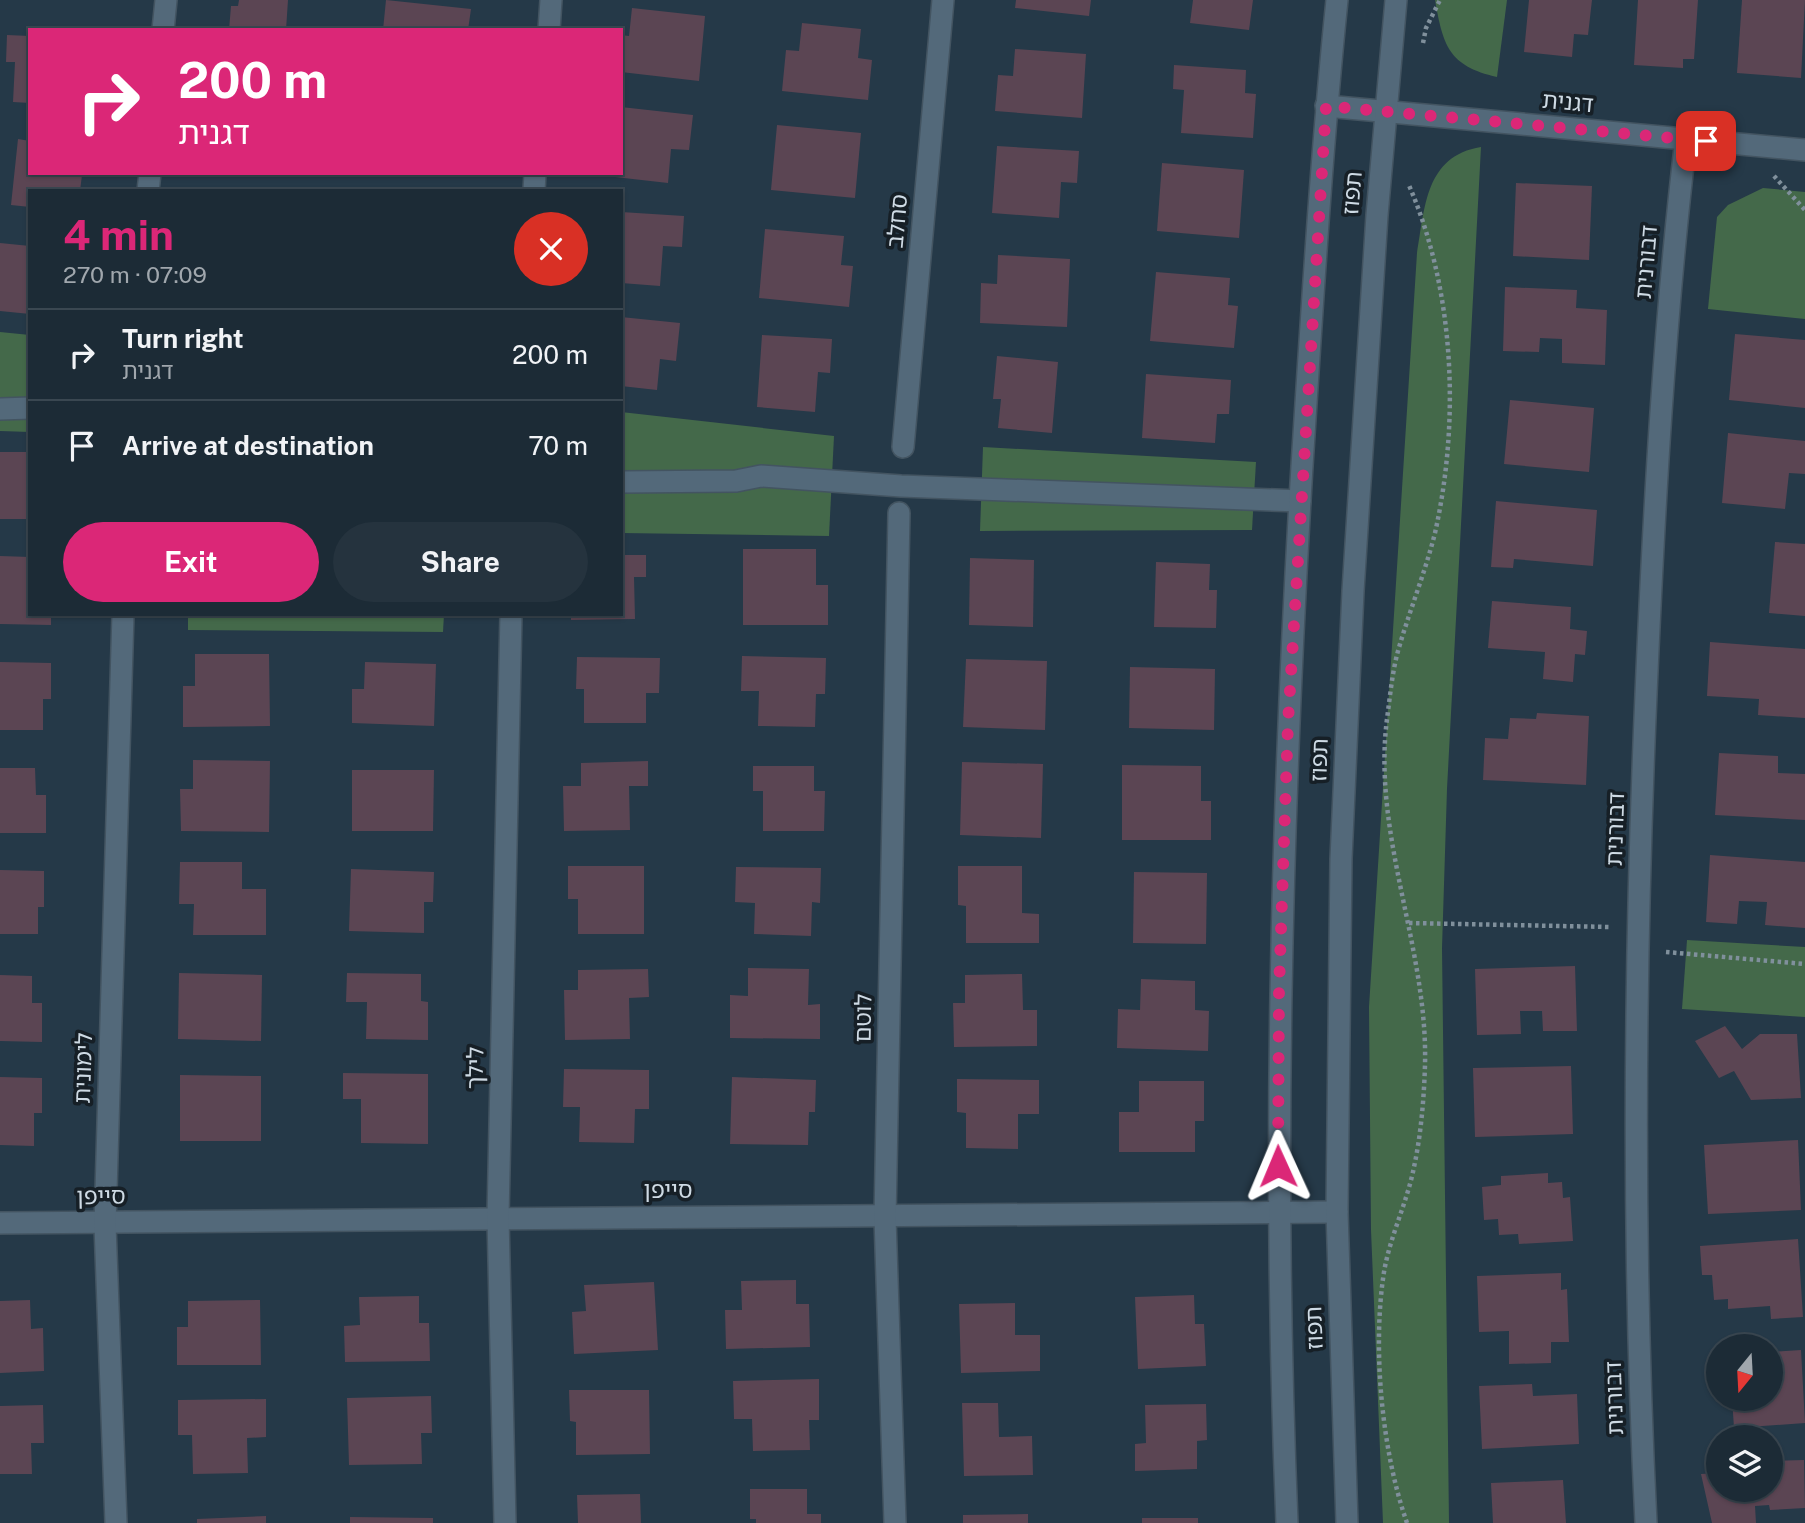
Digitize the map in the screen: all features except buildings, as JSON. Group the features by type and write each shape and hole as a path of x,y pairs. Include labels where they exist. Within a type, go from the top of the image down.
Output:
{"street":[{"path":"163,28 166,0"},
{"path":"549,28 551,0"},
{"name":"סחלב","path":"903,447 943,0"},
{"name":"תפוז","path":"1287,1523 1278,1213 1282,857 1300,501 1326,106 1337,0"},
{"name":"תפוז","path":"1347,1523 1337,1212 1338,991 1347,724 1385,111 1396,0"},
{"name":"דגנית","path":"1326,106 1805,150"},
{"name":"דבורנית","path":"1646,1523 1636,1248 1638,938 1654,517 1670,291 1686,139"},
{"path":"0,408 28,408"},
{"path":"623,482 736,481 761,476 901,486 1300,501"},
{"name":"לוטם","path":"895,1523 885,1216 899,513"},
{"name":"לימונית","path":"116,1523 105,1222 123,616"},
{"name":"לילך","path":"505,1523 498,1217 511,616"},
{"name":"סייפן","path":"0,1223 1337,1212"}],"path":[{"path":"1422,53 1426,28 1440,0"},
{"path":"1407,181 1432,249 1442,301 1448,369 1448,436 1443,492 1434,537 1397,654 1387,723 1385,779 1391,840 1423,1004 1425,1065 1414,1168 1384,1272 1380,1331 1388,1455 1407,1523"},
{"path":"1409,923 1638,938 1805,964"}],"green space":[{"path":"1435,0 1507,0 1497,77 1468,67 1458,60 1445,41"},
{"path":"1481,147 1447,789 1442,948 1449,1523 1383,1523 1371,1230 1369,1007 1417,253 1426,202 1438,173 1448,161 1462,152"},
{"path":"1763,188 1805,192 1805,319 1708,309 1717,217 1728,205"},
{"path":"0,332 28,335 28,432 0,431"},
{"path":"623,412 834,436 829,536 623,533"},
{"path":"983,447 1256,462 1252,530 980,531"},
{"path":"188,616 444,616 443,632 188,630"},
{"path":"1687,940 1805,947 1805,1017 1682,1009"}],"route":[{"path":"1278,1166 1279,990 1288,722 1326,106 1706,141"}]}
